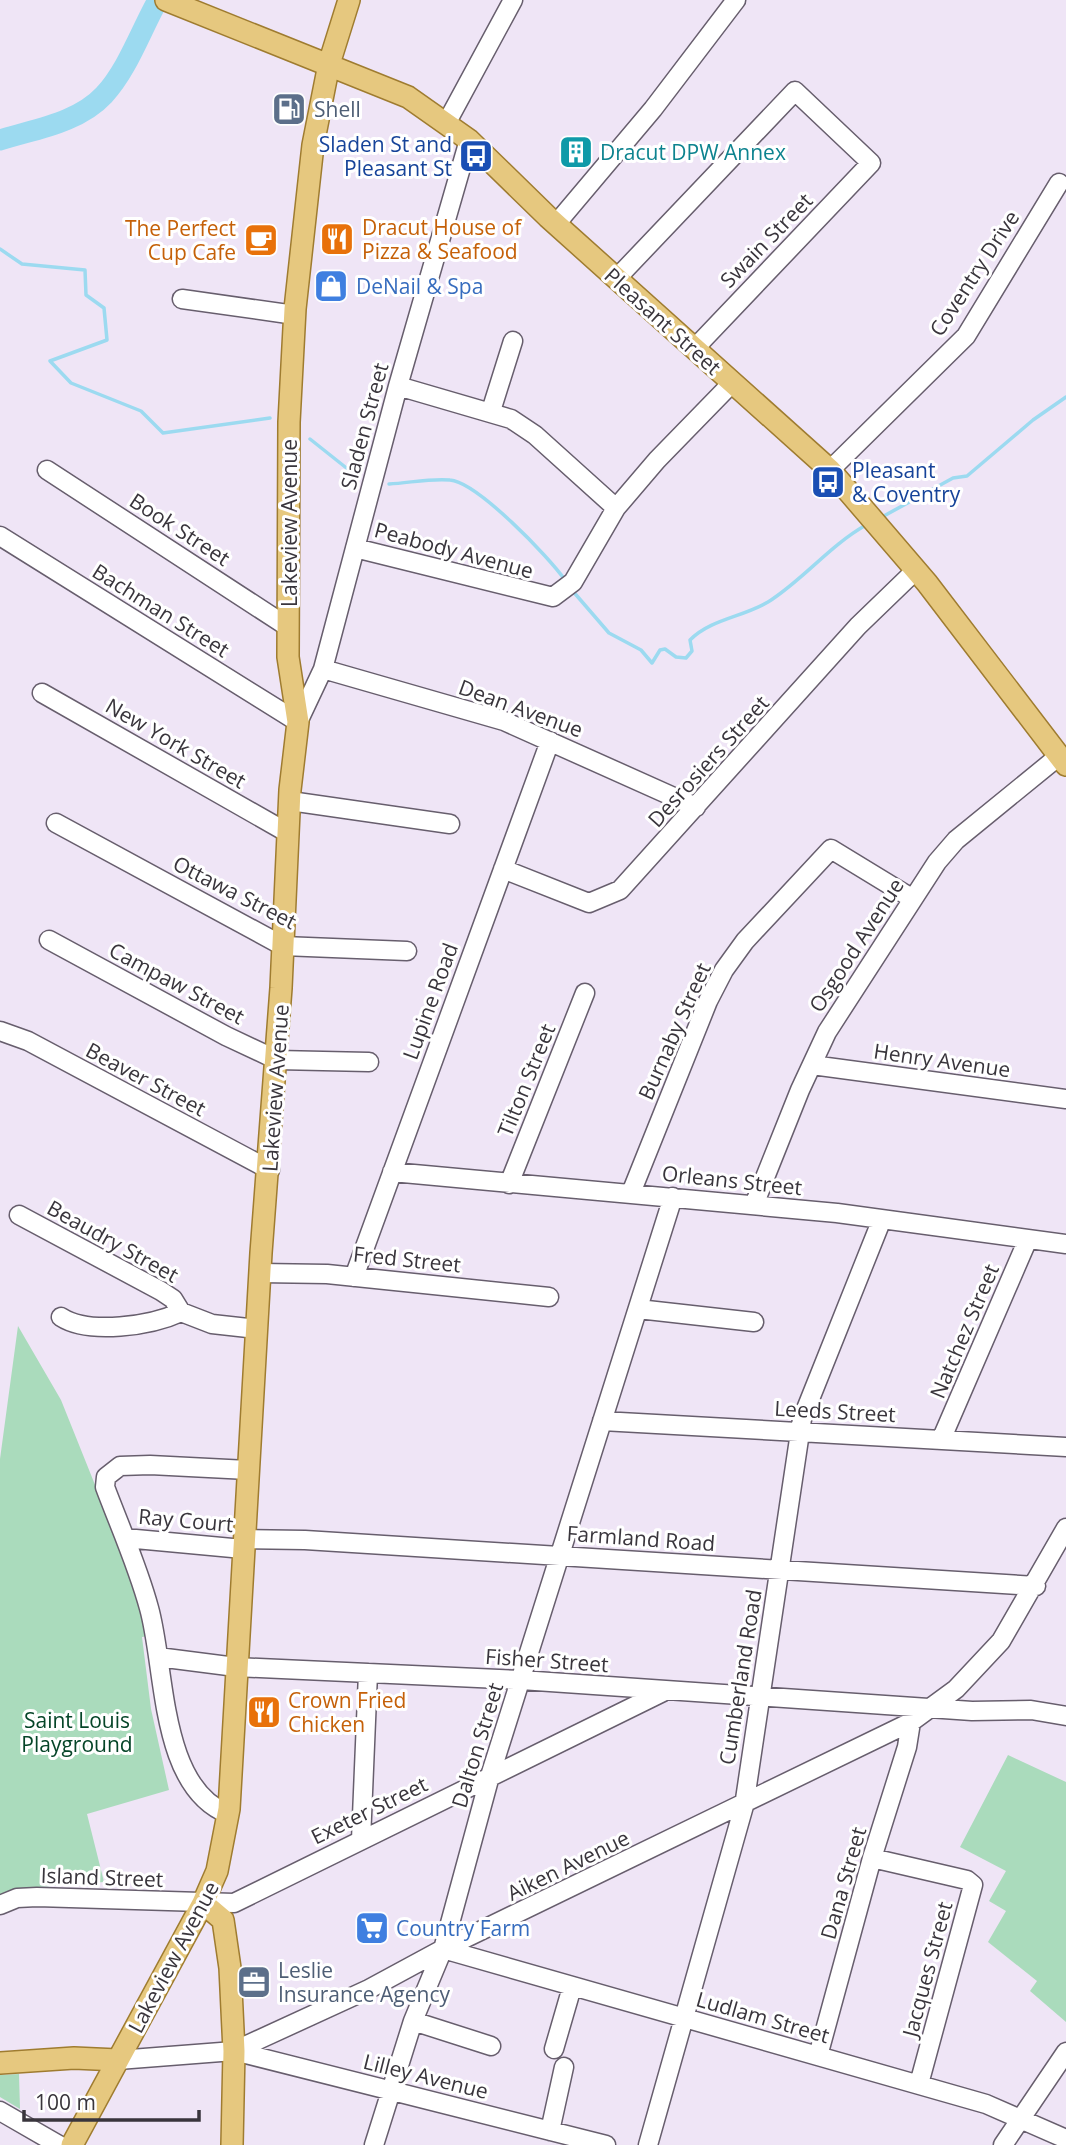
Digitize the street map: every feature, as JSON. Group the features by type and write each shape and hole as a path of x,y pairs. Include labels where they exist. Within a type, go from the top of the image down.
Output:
{"main road":[{"name":"Pleasant Street","path":"166,0 408,97 469,140 616,279 830,470 916,570 1063,761"},
{"name":"Lakeview Avenue","path":"72,2145 203,1903 217,1871 228,1814 260,1273 277,1060 290,801 298,722 288,657 289,422 295,315 313,145 329,64 349,0"},
{"path":"203,1903 223,1920 230,1968 234,2051 232,2145"},
{"path":"0,2063 74,2058 118,2060"}],"street":[{"path":"556,223 653,109 736,0"},
{"path":"447,122 512,1"},
{"name":"Swain Street","path":"616,279 795,91 871,163 694,349"},
{"name":"Sladen Street","path":"298,722 323,669 398,386 469,140"},
{"name":"Coventry Drive","path":"830,470 966,336 1059,183"},
{"path":"182,299 295,315"},
{"path":"491,411 513,341"},
{"name":"Peabody Avenue","path":"355,548 536,596 553,597 569,586 617,508 657,460 732,383"},
{"path":"398,386 491,411 522,425 617,508"},
{"name":"Book Street","path":"47,470 288,627"},
{"name":"Bachman Street","path":"0,536 298,722"},
{"name":"Desrosiers Street","path":"503,869 589,903 620,890 858,626 916,570"},
{"name":"Dean Avenue","path":"323,669 488,716 696,807"},
{"name":"New York Street","path":"42,693 288,833"},
{"name":"Lupine Road","path":"354,1277 550,741"},
{"name":"Osgood Avenue","path":"754,1205 827,1032 943,853 956,839 1063,761"},
{"path":"290,801 450,824"},
{"name":"Ottawa Street","path":"56,823 283,946 407,951"},
{"name":"Burnaby Street","path":"631,1193 708,1001 724,970 745,941 831,849 913,899"},
{"name":"Campaw Street","path":"49,940 226,1036 277,1060 369,1062"},
{"name":"Tilton Street","path":"509,1184 585,993"},
{"name":"Beaver Street","path":"0,1031 36,1045 270,1170"},
{"name":"Henry Avenue","path":"812,1065 1066,1099"},
{"name":"Orleans Street","path":"392,1172 754,1205 1066,1244"},
{"name":"Dalton Street","path":"374,2145 413,2021 443,1949 491,1776 673,1197"},
{"name":"Beaudry Street","path":"19,1214 161,1291 173,1299 181,1312"},
{"name":"Cumberland Road","path":"648,2145 744,1806 802,1419 882,1219"},
{"name":"Natchez Street","path":"941,1440 1028,1239"},
{"name":"Fred Street","path":"260,1273 354,1277 549,1297"},
{"path":"638,1308 754,1322"},
{"path":"61,1317 83,1328 161,1322 181,1312 212,1324 257,1329"},
{"name":"Leeds Street","path":"602,1421 1066,1447"},
{"path":"228,1814 204,1802 184,1768 169,1724 149,1607 105,1487 106,1477 120,1466 248,1470"},
{"name":"Aiken Avenue","path":"118,2060 234,2051 369,1989 443,1949 744,1806 911,1722 956,1689 990,1655 1014,1624 1066,1528"},
{"name":"Ray Court","path":"125,1538 243,1544"},
{"name":"Farmland Road","path":"243,1544 560,1556 1036,1586"},
{"name":"Fisher Street","path":"158,1657 236,1667 521,1680 932,1706"},
{"path":"361,1840 368,1673"},
{"name":"Exeter Street","path":"203,1903 234,1903 665,1690"},
{"path":"932,1706 972,1712 1031,1710 1066,1716"},
{"name":"Dana Street","path":"818,2056 872,1858 907,1747 911,1722"},
{"name":"Jacques Street","path":"872,1858 967,1880 973,1885 919,2084"},
{"name":"Island Street","path":"0,1905 17,1898 37,1897 203,1903"},
{"name":"Ludlam Street","path":"443,1949 919,2084 1021,2117 1066,2139"},
{"path":"554,2049 572,1987"},
{"path":"413,2021 491,2046"},
{"name":"Lilley Avenue","path":"234,2051 606,2145"},
{"path":"1003,2145 1066,2052"},
{"path":"550,2131 564,2067"},
{"path":"0,2111 59,2145"}],"green space":[{"name":"Saint Louis Playground","path":"18,1326 61,1400 140,1597 149,1636 142,1637 151,1709 169,1790 87,1814 104,1882 26,1888 0,1895 0,1459"},
{"path":"1008,1755 1066,1782 1066,2022 1030,1991 1037,1981 988,1942 1006,1911 989,1901 1006,1871 960,1847"},
{"path":"19,2074 20,2109 0,2097 0,2075"}],"waterway":[{"path":"0,140 69,119 94,105 113,85 158,0"},
{"path":"0,249 22,264 85,270 86,295 104,308 107,340 50,361 71,383 141,411 163,433 270,418"},
{"path":"882,517 953,478 967,476 1033,420 1066,397"},
{"path":"310,439 359,478"},
{"path":"389,484 428,480 450,480 462,484 512,522 565,580"},
{"path":"571,589 609,633 641,650 652,663 660,650 665,649 676,657 686,658 692,651 690,640 698,633 768,602 866,525"}],"place":[{"name":"Shell","path":"289,109"},
{"name":"Dracut DPW Annex","path":"576,152"},
{"name":"Sladen St and Pleasant St","path":"476,156"},
{"name":"Dracut House of Pizza & Seafood","path":"337,239"},
{"name":"The Perfect Cup Cafe","path":"261,240"},
{"name":"DeNail & Spa","path":"331,286"},
{"name":"Pleasant & Coventry","path":"828,482"},
{"name":"Crown Fried Chicken","path":"264,1712"},
{"name":"Country Farm","path":"372,1928"},
{"name":"Leslie Insurance Agency","path":"254,1982"}]}
